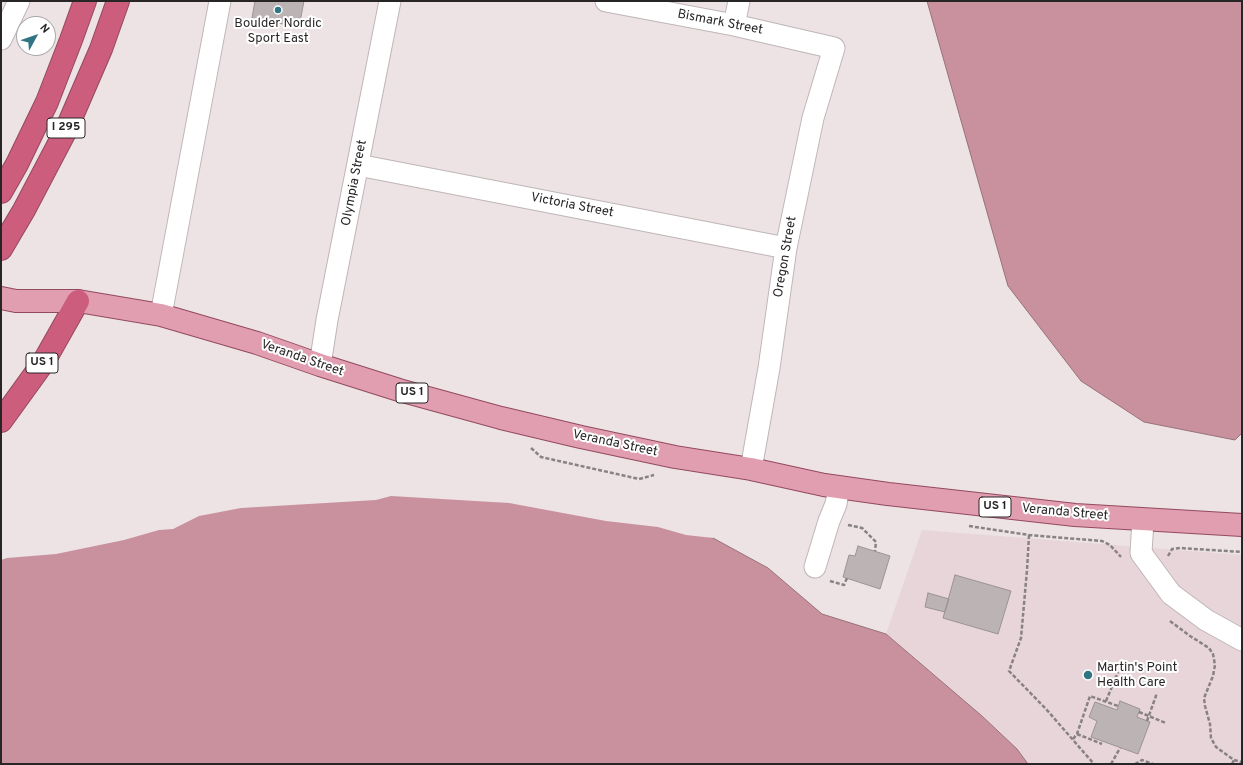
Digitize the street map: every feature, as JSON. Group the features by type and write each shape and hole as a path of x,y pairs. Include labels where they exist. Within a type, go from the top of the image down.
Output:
{"highway":[{"name":"I 295","path":"1,192 17,164 47,102 72,40 85,1"},
{"name":"I 295","path":"1,249 28,204 66,130 101,49 118,1"},
{"name":"US 1","path":"1,421 43,362 78,301"}],"main road":[{"name":"Veranda Street","path":"1,298 16,301 78,301 161,315 257,343 399,390 530,425 675,457 751,469 839,487 933,500 1076,515 1242,525"}],"street":[{"path":"1,39 19,1"},
{"path":"161,315 220,1"},
{"name":"Olympia Street","path":"320,365 327,320 390,1"},
{"name":"Bismark Street","path":"606,1 734,25 834,48"},
{"path":"734,25 739,1"},
{"name":"Oregon Street","path":"751,469 769,368 786,248 813,118 834,48"},
{"name":"Victoria Street","path":"358,165 786,248"},
{"path":"815,567 836,504 839,487"},
{"path":"1142,520 1141,553 1171,594 1206,620 1242,640"}],"path":[{"path":"862,528 876,542 875,551"},
{"path":"1029,535 1028,570 1021,638 1009,671 1046,709 1094,764"},
{"path":"1110,545 1122,559"},
{"path":"1172,550 1180,548 1242,552"},
{"path":"1169,620 1209,648 1213,654 1215,665 1213,676 1204,698 1210,724 1211,738 1216,747 1234,760 1242,762"},
{"path":"1106,701 1118,672"},
{"path":"1147,721 1157,693"},
{"path":"1073,739 1077,734 1090,696 1118,706"},
{"path":"1139,712 1166,723"},
{"path":"1077,734 1102,744"},
{"path":"1110,764 1120,748"},
{"path":"1135,764 1142,760 1153,764"},
{"path":"1232,764 1234,760"}],"shaded area":[{"path":"927,1 1242,1 1242,433 1235,440 1144,422 1081,381 1008,286"},
{"path":"367,487 623,515 713,538 768,568 822,614 886,634 982,716 1017,749 1028,764 1,764 1,541"},
{"name":"Martin's Point Health Care","path":"922,530 1242,555 1242,764 1028,764 1017,749 982,716 886,634"}],"pier":[{"path":"367,485 623,513 713,536 713,538 686,535 658,527 606,521 509,503 391,496 376,500 241,508 199,516 173,529 159,530 124,540 56,554 7,558 1,560 1,539 114,507 223,490"}],"building":[{"name":"Boulder Nordic Sport East","path":"255,1 304,1 299,27 252,18"},
{"path":"858,546 890,556 880,589 843,577 849,555 855,556"},
{"path":"955,575 1011,591 998,634 943,618"},
{"path":"928,593 949,599 945,612 925,607"},
{"path":"1120,701 1140,709 1137,717 1150,722 1138,754 1091,737 1097,721 1089,717 1095,702 1117,710"}],"place":[{"name":"Boulder Nordic Sport East","path":"278,10"},
{"name":"Martin's Point Health Care","path":"1088,675"}]}
